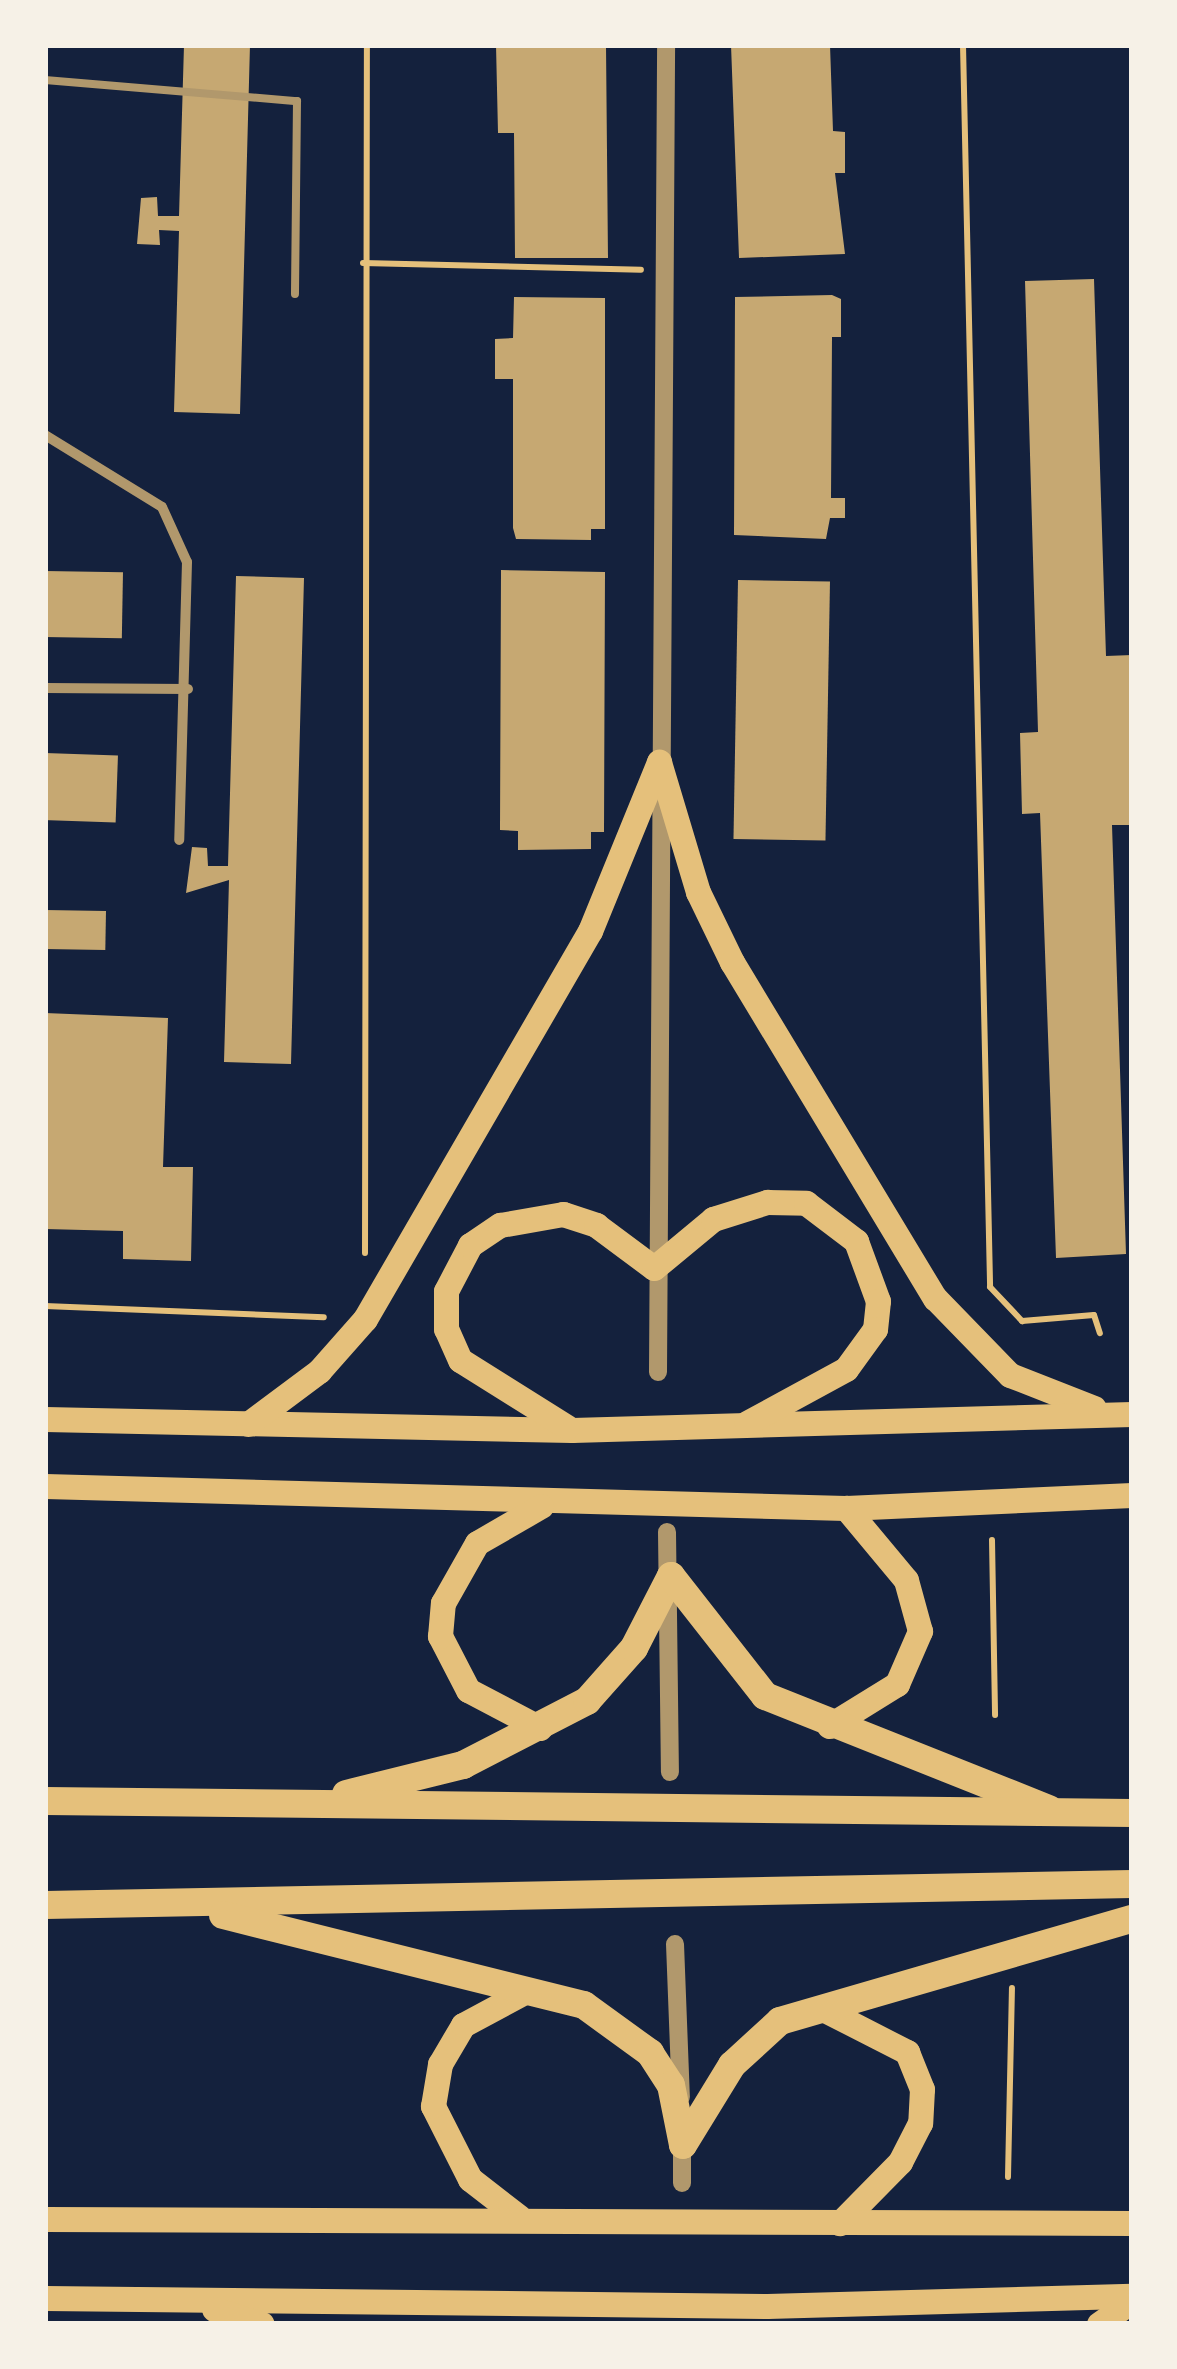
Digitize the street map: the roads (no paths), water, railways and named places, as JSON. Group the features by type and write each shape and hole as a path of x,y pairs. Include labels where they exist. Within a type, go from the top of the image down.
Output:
{"highway":[{"path":"282,1806 416,1781 540,1728 610,1682 671,1576 766,1696 829,1726 1069,1817"},
{"path":"45,1801 1069,1817 1132,1814"},
{"path":"45,1905 180,1906 1132,1884"},
{"path":"180,1906 528,1990 617,2022 650,2053 671,2085 683,2145"},
{"path":"683,2145 732,2065 780,2021 1132,1919"}],"main road":[{"path":"248,1424 319,1371 366,1319 590,931 658,762"},
{"path":"658,762 698,892 732,962 935,1298 1010,1375 1126,1415"},
{"path":"572,1430 490,1387 460,1360 446,1329 446,1291 470,1245 534,1214 596,1225 654,1268 713,1220 767,1202 806,1203 856,1241 878,1301 867,1348 846,1370 741,1426"},
{"path":"45,1419 572,1430 1126,1415"},
{"path":"45,1486 543,1505 846,1508 1132,1495"},
{"path":"540,1728 468,1690 440,1636 443,1602 477,1543 543,1505"},
{"path":"829,1726 896,1684 920,1631 906,1580 846,1508"},
{"path":"519,2218 470,2179 433,2106 440,2064 463,2026 492,2002 528,1990"},
{"path":"821,2008 906,2052 922,2089 920,2123 900,2162 840,2223"},
{"path":"45,2219 1132,2223"},
{"path":"45,2298 588,2306 1132,2298"},
{"path":"1099,2324 1132,2298"},
{"path":"186,2300 262,2324"},
{"path":"554,2324 588,2306"},
{"path":"767,2306 807,2324"}],"street":[{"path":"658,1372 654,1268 666,45"},
{"path":"45,435 162,507 187,562 188,689 179,840"},
{"path":"45,688 188,689"},
{"path":"667,1532 671,1576 670,1772"},
{"path":"675,1944 682,2182"}],"lane":[{"path":"45,80 297,101 294,294"}]}
